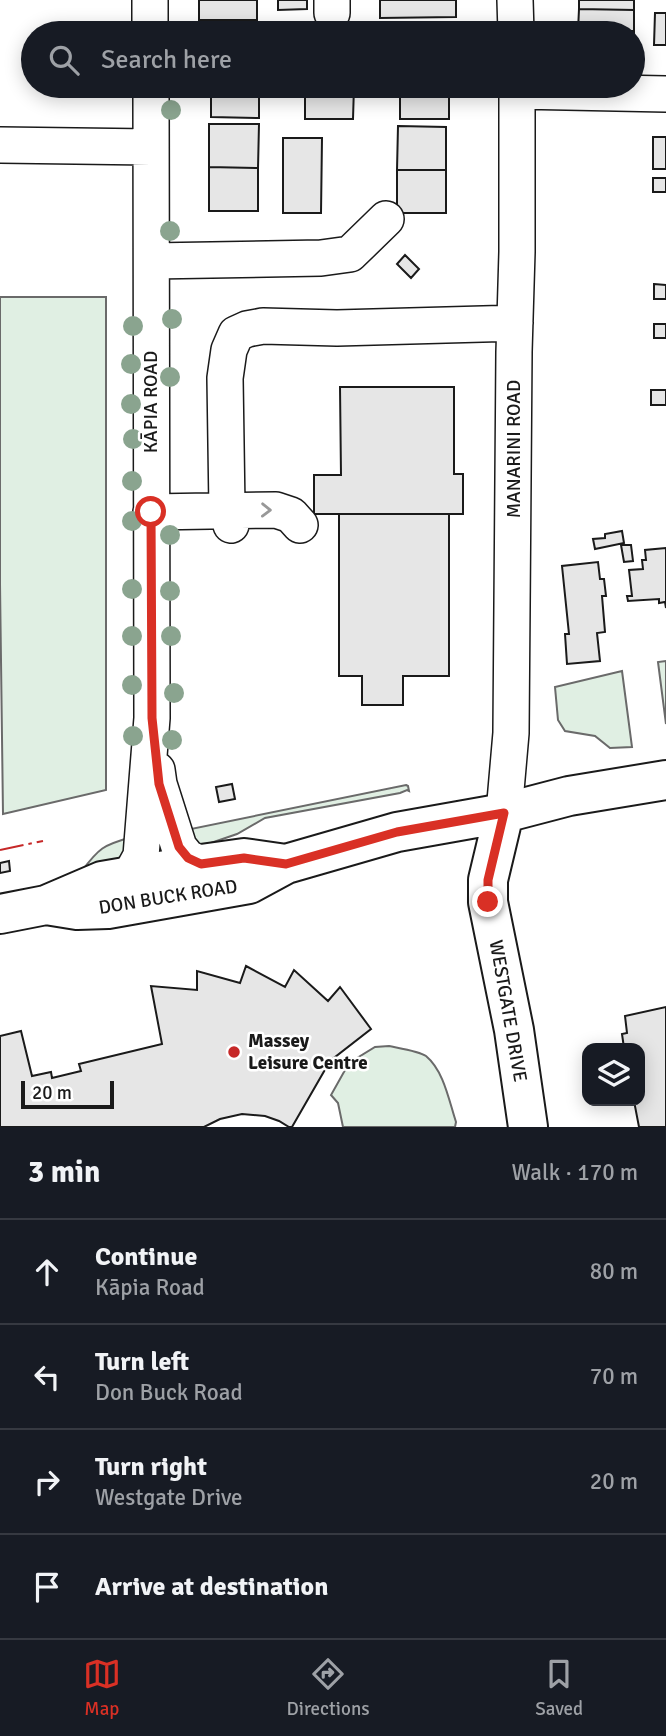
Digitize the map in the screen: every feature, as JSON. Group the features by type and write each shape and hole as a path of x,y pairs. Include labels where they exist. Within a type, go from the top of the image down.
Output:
{"main road":[{"name":"DON BUCK ROAD","path":"46,905 77,910 108,909 249,884 286,864 397,832 504,813 569,796 666,780"},
{"name":"WESTGATE DRIVE","path":"504,813 488,880 488,902 514,1030 528,1127"},
{"name":"DON BUCK ROAD","path":"0,914 46,905 102,881 130,876 244,858 286,864"}],"street":[{"path":"150,0 150,21"},
{"path":"515,0 516,21"},
{"path":"645,93 666,94"},
{"name":"KĀPIA ROAD","path":"130,876 141,856 152,718 150,98"},
{"name":"MANARINI ROAD","path":"504,813 511,733 517,98"},
{"path":"0,145 151,147"},
{"path":"152,261 321,258 350,254 386,219"},
{"path":"229,517 225,377 229,351 236,334 263,326 337,328 515,323"},
{"path":"151,512 229,517 276,510 292,515 300,525"},
{"name":"KĀPIA ROAD","path":"152,718 159,784 179,847 188,858 201,864"}],"green space":[{"path":"0,297 106,297 106,790 3,814 0,584"},
{"path":"666,661 666,724 658,662"},
{"path":"622,671 632,747 610,748 595,736 565,731 558,720 555,687"},
{"path":"406,785 409,791 265,818 237,834 205,845 194,844 181,831"},
{"path":"132,837 122,860 81,872 102,848"},
{"path":"389,1046 419,1053 432,1062 445,1087 456,1122 455,1127 343,1127 338,1103 331,1095 349,1063 375,1047"}],"building":[{"path":"199,0 257,0 257,20 199,20"},
{"path":"278,0 307,0 307,9 278,10"},
{"path":"380,0 456,0 456,17 380,18"},
{"path":"579,0 634,0 634,10 579,9"},
{"path":"579,9 634,10 634,21 578,21"},
{"path":"655,13 666,13 666,45 654,45"},
{"path":"211,98 259,98 259,118 211,117"},
{"path":"305,98 354,98 353,119 305,119"},
{"path":"400,98 449,98 449,119 400,119"},
{"path":"209,124 259,124 258,168 209,167"},
{"path":"398,126 446,127 446,170 397,170"},
{"path":"653,137 666,137 666,169 653,169"},
{"path":"283,138 322,138 321,213 283,213"},
{"path":"209,167 258,168 258,211 209,211"},
{"path":"397,170 446,170 446,213 397,213"},
{"path":"653,178 666,178 666,192 653,192"},
{"path":"405,255 419,269 411,278 397,264"},
{"path":"654,284 666,285 666,299 654,299"},
{"path":"654,324 666,324 666,338 654,338"},
{"path":"340,387 454,387 454,474 463,474 463,514 314,514 314,475 341,475"},
{"path":"651,390 666,390 666,405 651,405"},
{"path":"339,514 449,514 449,676 403,676 403,705 362,705 362,676 339,676"},
{"path":"622,531 624,543 595,549 593,539 605,538 605,534"},
{"path":"621,545 631,545 633,561 624,562"},
{"path":"666,548 666,608 665,602 659,603 659,599 628,601 627,596 632,596 629,570 643,569 645,550"},
{"path":"598,562 606,596 602,596 605,632 597,633 600,661 567,664 565,634 569,634 562,566"},
{"path":"232,784 235,799 219,802 216,787"},
{"path":"9,861 10,871 0,873 0,863"},
{"name":"Massey Leisure Centre","path":"246,966 285,987 294,970 328,1001 340,987 371,1029 330,1061 292,1127 265,1116 242,1114 220,1119 204,1127 0,1127 0,1036 21,1031 32,1076 51,1072 52,1078 81,1071 79,1064 162,1044 151,986 197,990 197,971 240,983"},
{"path":"666,1007 666,1127 639,1127 635,1106 645,1106 645,1043 623,1043 622,1034 627,1033 625,1016"}],"power":[{"path":"0,850 43,841"}],"place":[{"name":"Massey Leisure Centre","path":"234,1052"}],"route":[{"path":"151,512 152,718 159,784 179,847 188,858 201,864 244,858 286,864 397,832 504,813 488,880 488,902"}]}
